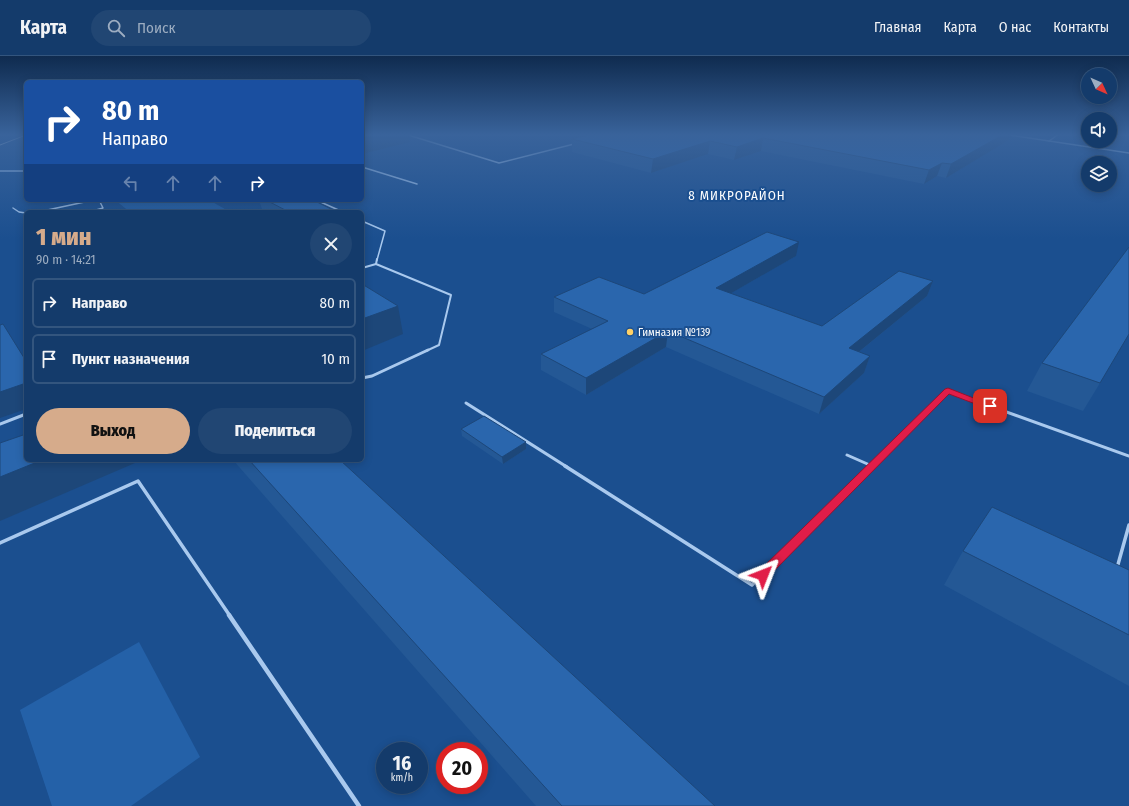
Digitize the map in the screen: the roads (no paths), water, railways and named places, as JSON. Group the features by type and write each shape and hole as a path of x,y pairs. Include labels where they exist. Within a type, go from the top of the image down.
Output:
{"lane":[{"path":"372,169 417,184"},
{"path":"0,172 24,171"},
{"path":"47,210 85,202"},
{"path":"96,210 103,208 100,202"},
{"path":"320,202 338,210"},
{"path":"13,208 19,212 24,213"},
{"path":"364,222 384,231 376,264"},
{"path":"364,267 376,264 450,295 439,345 372,376 364,378"},
{"path":"466,402 752,585 948,391 1129,456"},
{"path":"0,424 24,415"},
{"path":"847,455 872,466"},
{"path":"0,543 138,481 359,806"},
{"path":"1115,574 1129,525"}],"place":[{"name":"Гимназия №139","path":"630,332"}],"district":[{"name":"8 МИКРОРАЙОН","path":"737,195"}]}
